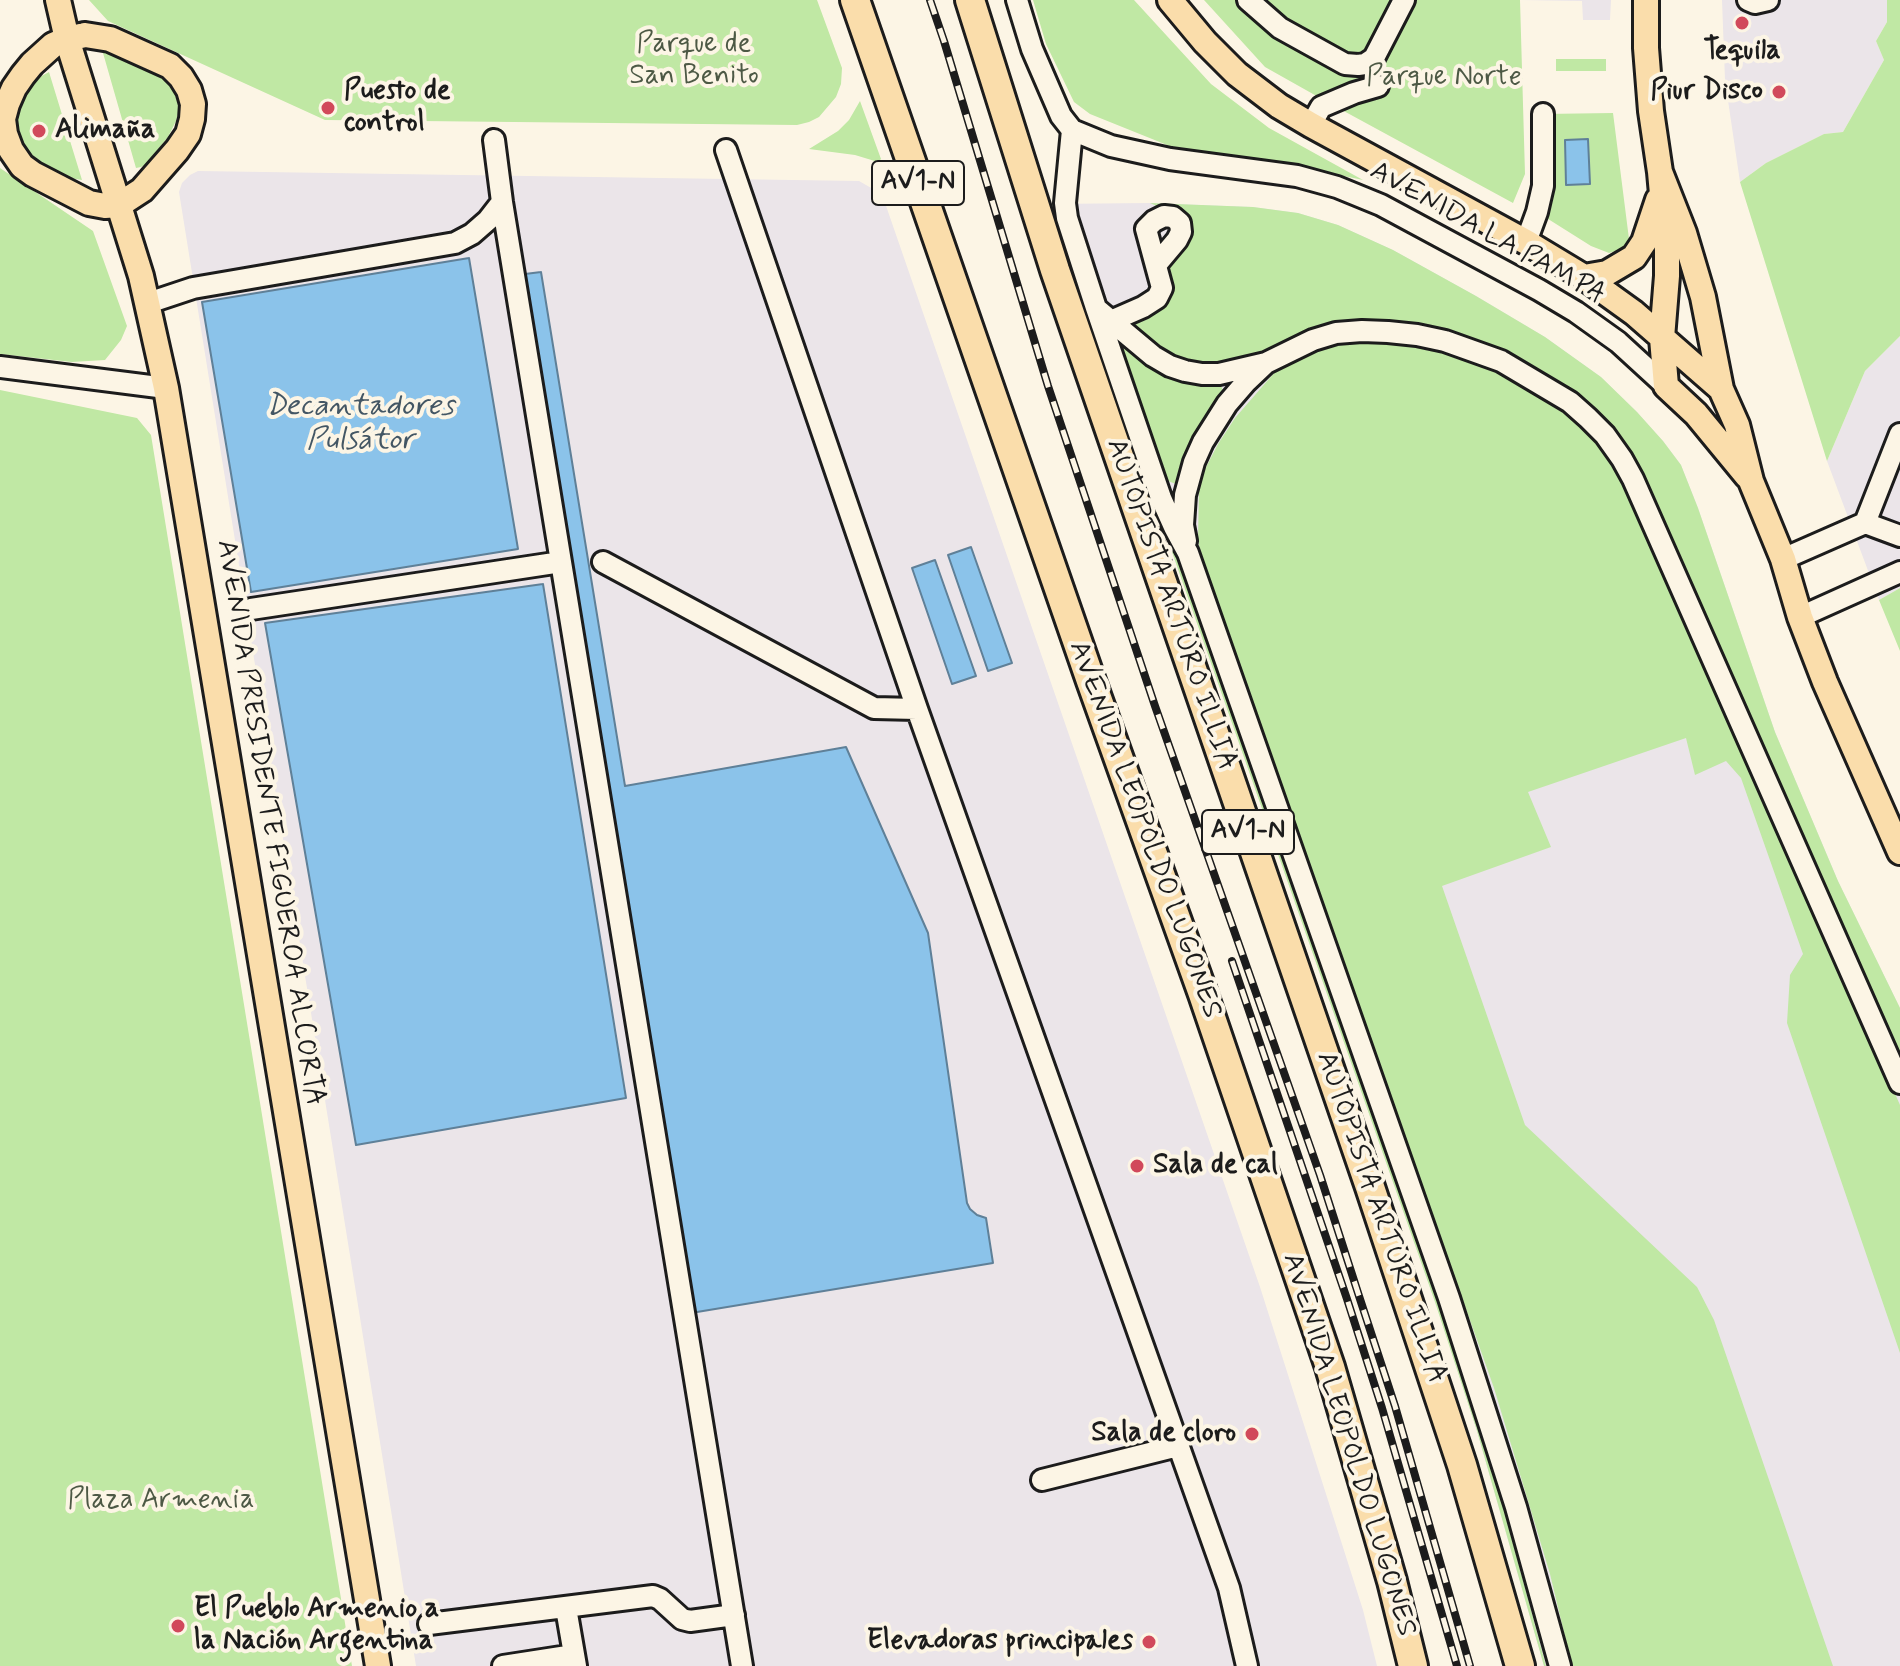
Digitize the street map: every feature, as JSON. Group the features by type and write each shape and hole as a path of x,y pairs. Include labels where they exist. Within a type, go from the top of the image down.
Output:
{"highway":[{"name":"AVENIDA LEOPOLDO LUGONES","path":"855,0 1203,994 1330,1367 1392,1581 1413,1666"},
{"name":"AUTOPISTA ARTURO ILLIA","path":"970,0 1055,270 1453,1436 1520,1666"}],"main road":[{"name":"AVENIDA PRESIDENTE FIGUEROA ALCORTA","path":"58,0 67,39 148,303 166,388 378,1666"},
{"path":"1646,0 1651,111 1667,263 1662,338 1666,386 1696,414 1751,481"},
{"name":"AVENIDA LA PAMPA","path":"1171,2 1237,74 1279,106 1584,277 1634,313 1721,389"},
{"path":"85,35 119,42 170,66 189,90 193,104 188,134 152,181 119,205 89,203 47,182 22,166 5,134 3,106 14,88 32,64 53,45 67,39 85,35"},
{"path":"1584,277 1607,273 1640,250 1654,215 1660,181"},
{"path":"1660,181 1684,233 1703,297 1721,389 1737,425 1751,481 1849,740 1900,852"}],"street":[{"path":"1017,0 1032,49 1061,116 1072,130 1065,203 1067,218 1103,314 1161,498 1188,553 1449,1298 1516,1507 1560,1666"},
{"path":"1248,0 1280,28 1345,64 1365,64 1374,58 1404,0"},
{"path":"1748,0 1755,3 1768,0"},
{"path":"1311,125 1321,107 1354,93 1380,89 1365,64"},
{"path":"1526,242 1543,186 1543,114"},
{"name":"AVENIDA LA PAMPA","path":"1072,130 1111,146 1170,159 1297,176 1337,187 1381,205 1576,312 1618,342 1666,386"},
{"path":"494,140 742,1666"},
{"path":"726,150 917,709 1229,1588 1247,1666"},
{"path":"0,153 22,166"},
{"path":"148,303 193,288 455,243 472,234 502,202"},
{"path":"1103,314 1143,307 1157,298 1162,288 1156,265"},
{"path":"1103,314 1153,356 1185,371 1202,374 1219,374 1266,363 1303,344 1336,333 1388,332 1445,341 1501,361 1525,375 1570,402 1605,435 1633,479 1900,1083"},
{"path":"1188,553 1183,525 1185,495 1194,462 1227,404 1266,363"},
{"path":"0,367 166,388"},
{"path":"1865,523 1900,434"},
{"path":"1783,559 1865,523 1900,536"},
{"path":"251,609 561,562"},
{"path":"603,562 874,708 917,709"},
{"path":"1800,617 1900,572"},
{"path":"1042,1480 1178,1446"},
{"path":"429,1624 653,1596 682,1619 690,1621 734,1615"},
{"path":"503,1666 575,1661 566,1608"}],"shaded area":[{"path":"1520,0 1611,0 1610,20 1583,20 1582,1"},
{"path":"1722,0 1887,0 1887,22 1876,41 1884,60 1843,132 1824,134 1766,163 1740,182 1725,80"},
{"path":"198,171 859,181 884,200 1260,1287 1363,1610 1377,1666 416,1666 179,192 182,183"},
{"path":"1150,203 1253,207 1298,213 1338,225 1393,250 1545,337 1601,377 1637,412 1681,465 1775,732 1838,881 1900,1008 1900,1666 1544,1666 1477,1431 1435,1302 1050,204"},
{"path":"1900,336 1900,588 1879,600 1827,461 1865,371"}],"green space":[{"name":"Parque de San Benito","path":"89,0 817,0 842,68 841,84 836,97 819,117 797,125 325,120 108,21"},
{"path":"1033,0 1134,0 1211,84 1269,128 1363,180 1262,159 1172,147 1090,114 1074,102 1046,44"},
{"name":"Parque Norte","path":"1204,0 1520,0 1525,174 1513,203 1265,67"},
{"path":"1887,0 1900,0 1900,336 1865,371 1827,461 1740,182 1766,163 1824,134 1843,132 1884,60 1876,41 1887,22"},
{"path":"109,52 164,75 173,84 180,105 168,137 141,167 136,168 103,53"},
{"path":"1556,59 1606,59 1606,71 1556,71"},
{"path":"49,72 82,180 58,176 34,162 21,145 15,121 36,79"},
{"path":"860,101 881,159 878,162 855,155 809,149 838,131"},
{"path":"1613,113 1629,239 1622,249 1609,253 1591,246 1537,212 1543,114"},
{"path":"0,168 93,231 127,326 121,340 105,360 72,362 0,354"},
{"path":"1150,203 1253,207 1298,213 1338,225 1393,250 1545,337 1601,377 1663,441 1681,465 1698,508 1775,732 1838,881 1900,1008 1900,1062 1638,469 1511,358 1319,330 1222,366 1187,364 1153,346 1133,329 1131,319 1154,308 1162,265 1183,218"},
{"path":"1050,204 1054,204 1446,1325 1501,1499 1546,1666 1477,1431 1435,1302"},
{"path":"1121,340 1190,382 1221,384 1223,392 1194,435 1184,455 1176,484 1168,481 1117,341"},
{"path":"1388,341 1443,349 1482,362 1529,387 1586,430 1619,467 1900,1105 1900,1353 1787,1023 1790,975 1803,954 1741,778 1726,761 1695,775 1686,738 1528,792 1551,847 1442,886 1525,1125 1697,1287 1714,1320 1833,1666 1572,1666 1550,1574 1494,1388 1203,567 1198,540 1199,486 1204,471 1235,418 1275,372 1326,348 1355,342"},
{"name":"Plaza Armenia","path":"0,390 137,418 151,435 352,1666 0,1666"},
{"path":"1900,588 1900,651 1879,600"}],"water":[{"path":"1588,139 1590,184 1566,185 1565,140"},
{"name":"Decantadores Pulsátor","path":"469,258 518,549 251,592 202,302"},
{"path":"541,272 625,786 846,747 928,933 967,1203 977,1215 986,1218 993,1263 691,1313 604,789 525,274"},
{"path":"971,547 1012,663 988,671 948,555"},
{"path":"935,560 976,676 952,684 912,568"},
{"path":"543,584 626,1098 356,1145 265,623"}],"railway":[{"path":"930,0 1048,386 1155,706 1320,1175 1395,1406 1470,1666"},
{"path":"1232,961 1382,1408 1457,1666"}],"place":[{"name":"Tequila","path":"1742,23"},
{"name":"Piur Disco","path":"1779,92"},
{"name":"Puesto de control","path":"328,108"},
{"name":"Alimaña","path":"39,131"},
{"name":"Sala de cal","path":"1137,1166"},
{"name":"Sala de cloro","path":"1252,1434"},
{"name":"El Pueblo Armenio a la Nación Argentina","path":"178,1626"},
{"name":"Elevadoras principales","path":"1149,1642"}]}
